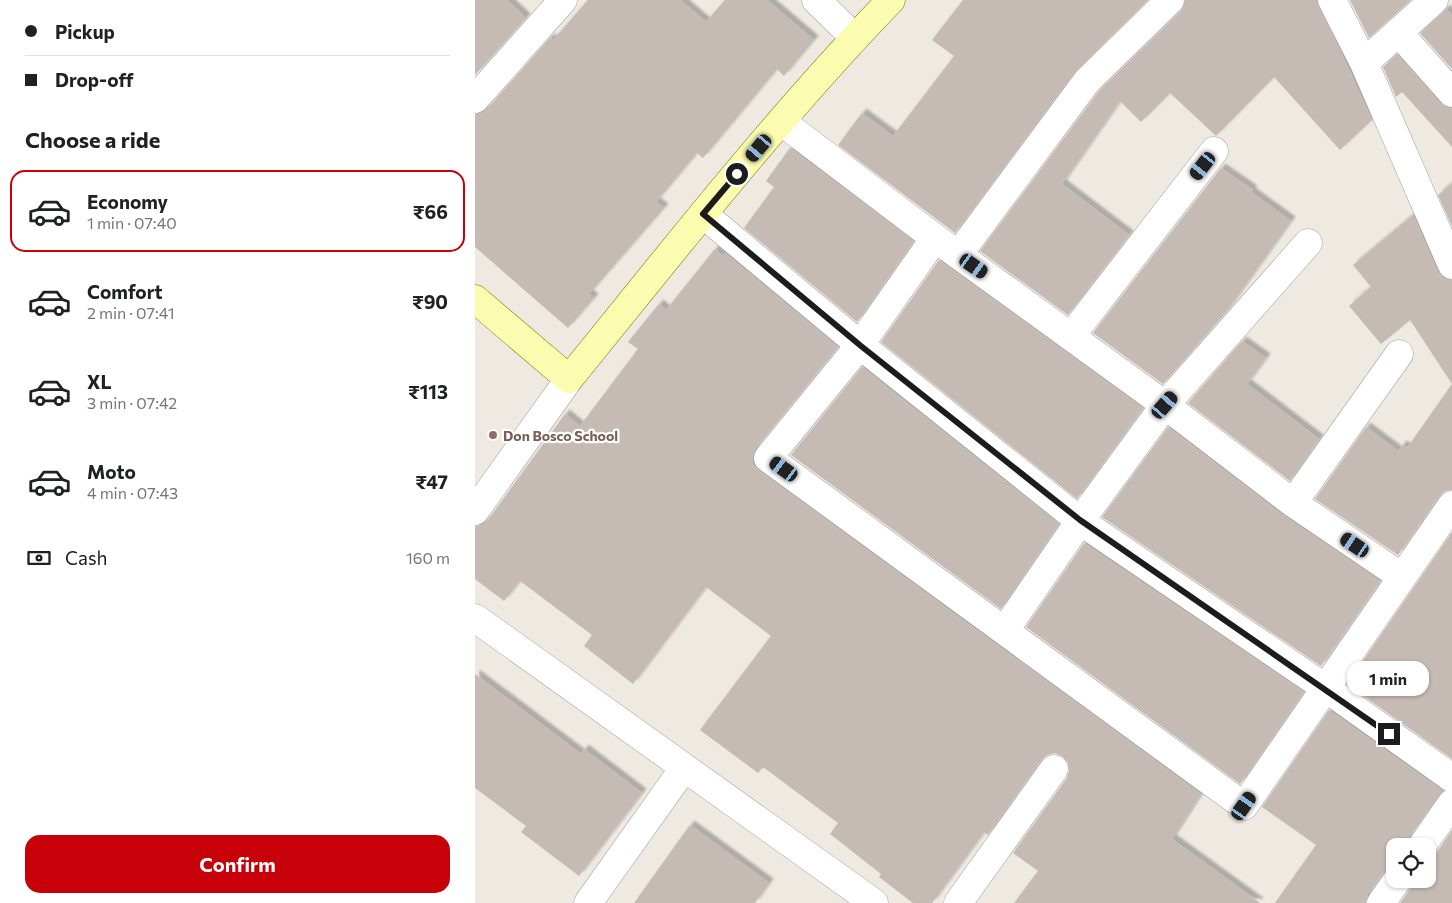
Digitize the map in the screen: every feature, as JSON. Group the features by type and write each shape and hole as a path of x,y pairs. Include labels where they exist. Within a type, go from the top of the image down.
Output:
{"street":[{"path":"816,0 855,38"},
{"path":"475,511 569,379 703,214 855,38 891,0"},
{"path":"958,255 1087,81 1171,0"},
{"path":"1332,0 1364,63 1452,265"},
{"path":"1364,63 1434,0"},
{"path":"475,99 549,5"},
{"path":"1398,32 1452,93"},
{"path":"782,122 958,255 1165,405 1293,503 1402,577"},
{"path":"1071,336 1215,151"},
{"path":"703,214 861,346 1080,520 1327,689 1452,778"},
{"path":"935,238 861,346 768,458 1244,806 1327,689 1452,506"},
{"path":"1005,630 1080,520 1165,405 1308,244"},
{"path":"475,300 569,379"},
{"path":"1293,503 1399,354"},
{"path":"475,618 874,903"},
{"path":"588,903 685,768"},
{"path":"958,903 1054,769"},
{"path":"1427,838 1452,803"},
{"path":"1381,903 1392,888"}],"building":[{"path":"475,0 507,0 526,18 475,75"},
{"path":"588,0 680,0 706,22 725,0 767,0 814,40 784,76 777,69 703,158 697,153 656,202 664,208 589,294 594,298 568,328 475,247 475,114 487,109 549,39 554,39"},
{"path":"963,0 1148,0 1075,72 955,233 838,145 862,113 893,136 954,56 932,40"},
{"path":"1185,0 1317,0 1372,120 1340,150 1274,77 1216,136 1170,93 1141,122 1120,101 1062,184 1129,235 1068,315 980,251 1099,91 1181,11"},
{"path":"1350,0 1411,0 1369,38"},
{"path":"1446,9 1452,15 1452,69 1420,33"},
{"path":"1397,54 1440,103 1452,108 1452,147 1402,92 1396,97 1383,67"},
{"path":"790,148 914,241 857,322 744,228 774,187 766,181"},
{"path":"1221,168 1253,190 1251,192 1291,221 1226,312 1163,384 1093,333"},
{"path":"1452,183 1452,226 1438,195"},
{"path":"1413,215 1438,272 1443,278 1452,280 1452,384 1410,320 1381,344 1349,306 1371,287 1353,265"},
{"path":"715,249 723,256 725,253 838,347 756,448 753,464 758,470 1201,794 1172,839 1260,903 1014,903 1038,871 1013,853 1067,778 1069,771 1068,763 1063,757 1055,753 1047,755 1041,760 988,835 984,832 932,903 913,903 879,877 881,874 830,834 838,823 763,767 758,773 700,730 771,636 706,587 633,684 584,646 592,635 520,581 504,601 475,579 475,526 482,525 488,520 565,414 580,426 638,349 628,342 659,304 666,310"},
{"path":"939,260 1143,408 1077,499 881,342"},
{"path":"1242,341 1266,358 1247,384 1319,439 1290,481 1188,403"},
{"path":"862,367 1059,524 1001,609 791,455"},
{"path":"1452,384 1452,490 1445,491 1439,496 1398,555 1315,499 1366,427 1398,451 1402,445 1407,448"},
{"path":"1168,427 1283,515 1380,581 1321,666 1102,517"},
{"path":"1452,532 1452,759 1347,684"},
{"path":"1084,543 1304,692 1240,784 1026,627"},
{"path":"475,674 581,754 584,749 642,793 579,876 521,832 526,826 475,788"},
{"path":"1329,710 1443,791 1409,838 1386,838 1386,869 1368,894 1366,903 1275,903 1316,845 1262,807"},
{"path":"690,825 769,883 755,903 634,903"},
{"path":"1452,830 1452,903 1400,903 1411,888 1436,888 1436,854"}],"place":[{"name":"Don Bosco School","path":"493,435"}],"route":[{"path":"737,174 703,214 861,346 1080,520 1327,689 1389,734"}]}
